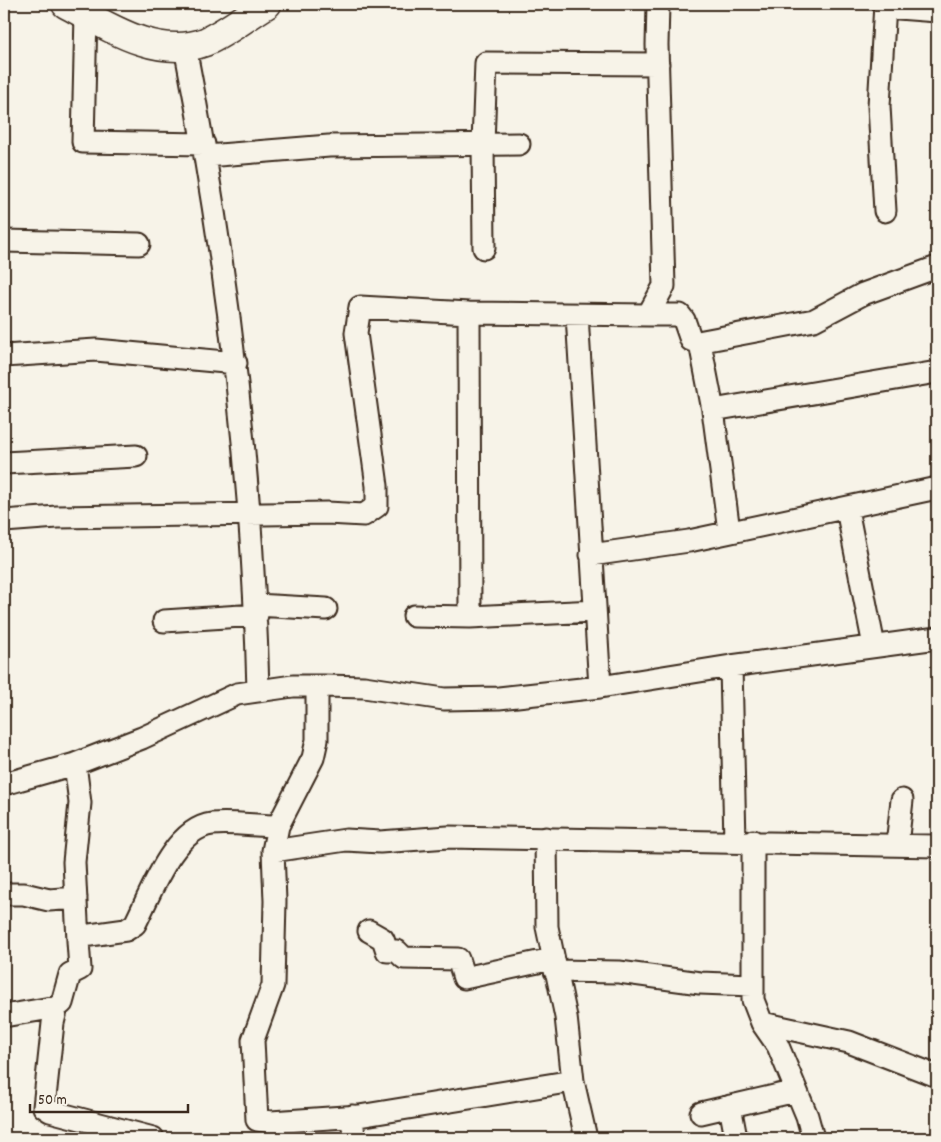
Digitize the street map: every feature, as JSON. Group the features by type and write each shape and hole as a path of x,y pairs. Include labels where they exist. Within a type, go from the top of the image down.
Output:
{"street":[{"path":"76,9 124,34 169,48 185,47 206,41 267,4"},
{"path":"648,315 664,286 658,4"},
{"path":"885,211 879,106 885,5 937,11"},
{"path":"76,9 83,142 205,150 329,146 519,144"},
{"path":"185,47 205,150 236,363 251,514 258,691"},
{"path":"484,248 483,144 486,63 658,64"},
{"path":"4,241 139,244"},
{"path":"4,521 57,517 326,513 364,515 372,512 377,506 378,486 356,333 360,307 470,313 680,315 684,320 691,340 698,342 814,320 863,294 937,267"},
{"path":"470,313 470,617"},
{"path":"577,315 600,687"},
{"path":"698,342 713,410 729,531"},
{"path":"4,356 96,350 236,363"},
{"path":"713,410 937,372"},
{"path":"4,463 136,456"},
{"path":"591,555 689,541 729,531 937,490"},
{"path":"848,509 874,646"},
{"path":"164,621 256,610 326,609"},
{"path":"414,616 470,617 595,611"},
{"path":"4,784 75,764 142,738 237,694 317,686 364,687 444,698 499,698 600,687 731,666 937,638"},
{"path":"731,666 753,1000 762,1023 778,1046 813,1138"},
{"path":"317,686 317,740 313,758 278,826 272,851 275,901 272,984 253,1040 257,1120 271,1122 352,1116 573,1080"},
{"path":"75,764 80,803 74,862 80,969 70,974 62,1003 58,1006 53,1023 44,1107 50,1111 153,1138"},
{"path":"897,845 902,800"},
{"path":"78,941 83,936 126,930 135,924 174,849 196,829 212,824 278,826"},
{"path":"272,851 346,840 380,842 448,837 937,846"},
{"path":"546,838 547,927 566,1017 573,1080 586,1138"},
{"path":"4,894 24,894 50,900 76,898"},
{"path":"369,931 383,939 387,951 397,951 404,958 458,959 464,978 554,965 700,983 752,986"},
{"path":"4,1016 58,1006"},
{"path":"762,1023 849,1042 937,1076"},
{"path":"701,1113 796,1091"},
{"path":"730,1106 736,1138"},
{"path":"352,1116 354,1138"}]}
